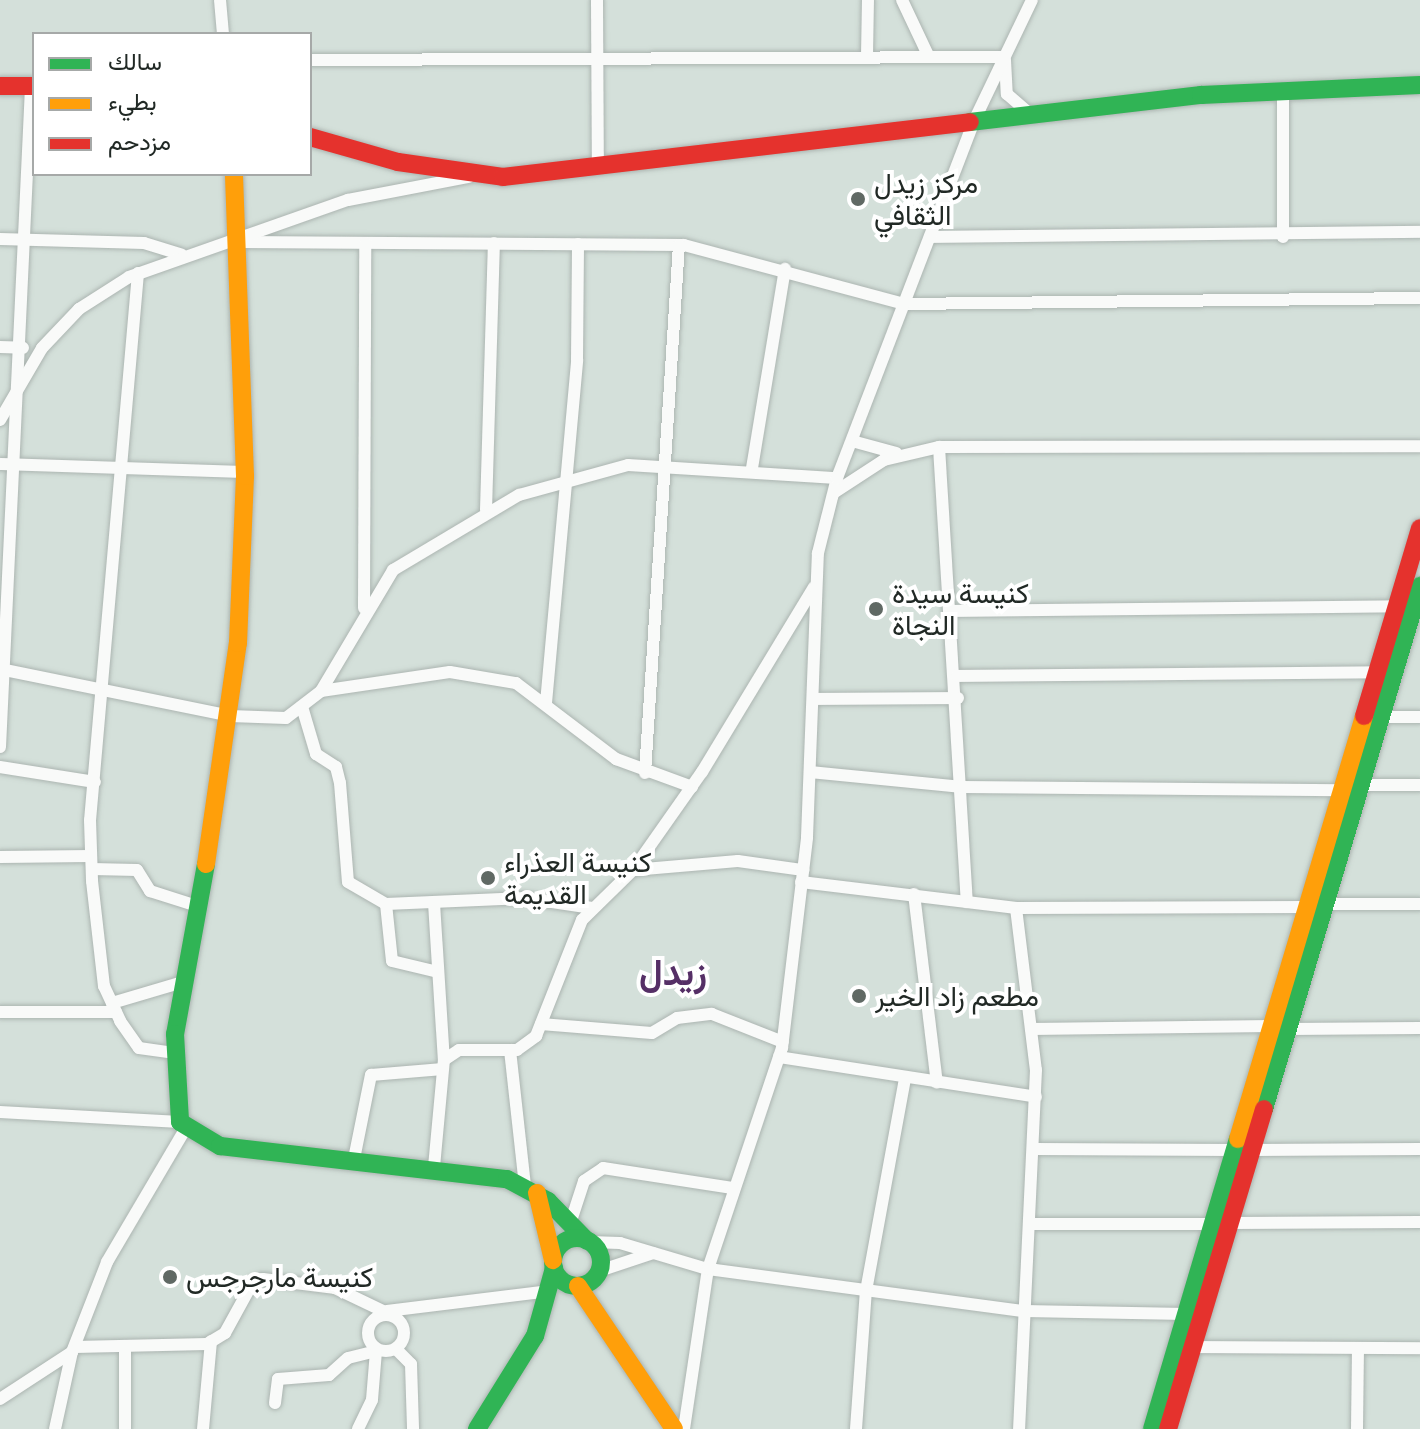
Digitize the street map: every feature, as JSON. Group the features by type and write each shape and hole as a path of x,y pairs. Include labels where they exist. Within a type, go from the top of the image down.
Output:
{"street":[{"path":"220,0 223,32"},
{"path":"597,0 598,166"},
{"path":"867,56 868,0"},
{"path":"902,0 929,57"},
{"path":"684,1429 708,1269 732,1188 783,1042 810,772 816,584 833,493 974,121 1032,0"},
{"path":"312,60 599,54 1004,57"},
{"path":"1004,57 1007,94 1029,113"},
{"path":"0,420 23,380 79,309 138,273 181,254 239,238 348,200 469,177 598,166 1029,113 1283,91 1420,85"},
{"path":"0,86 32,86"},
{"path":"1283,91 1283,237"},
{"path":"0,747 2,670 23,380 32,112"},
{"path":"312,138 469,177"},
{"path":"55,1429 74,1350 107,1262 183,1125 174,1053 183,982 230,716 245,472 239,238 234,176"},
{"path":"930,237 1283,237 1420,232"},
{"path":"239,238 365,243 679,245 785,269 904,304 1420,298"},
{"path":"0,239 144,243 181,254"},
{"path":"364,610 365,243"},
{"path":"486,510 494,243"},
{"path":"546,703 568,477 578,244"},
{"path":"645,773 679,245"},
{"path":"752,468 785,269"},
{"path":"138,273 95,782 92,863 95,939 114,1007 139,1048 174,1053"},
{"path":"0,347 23,348"},
{"path":"852,441 908,455"},
{"path":"833,493 865,469 939,447 1420,446"},
{"path":"939,447 953,611 967,902"},
{"path":"0,464 245,472"},
{"path":"2,670 264,721 303,710 321,691 364,610 393,570 486,510 568,477 665,466 752,468 837,478"},
{"path":"1168,1429 1193,1347 1221,1223 1351,788 1377,672 1420,528"},
{"path":"354,1159 371,1075 443,1064 459,1050 510,1050 527,1046 541,1024 592,908 633,870 692,787 816,584"},
{"path":"1351,788 1381,717 1420,586"},
{"path":"953,611 1397,606"},
{"path":"321,691 450,672 516,683 546,703 575,734 645,773 692,787"},
{"path":"957,676 1377,672"},
{"path":"813,699 958,698"},
{"path":"303,710 316,754 336,767 348,882 386,904 525,898 592,908"},
{"path":"1381,717 1420,717"},
{"path":"0,767 95,782"},
{"path":"810,772 962,787 1351,788 1420,785"},
{"path":"0,857 92,863 137,870 150,891 197,906"},
{"path":"633,870 738,861 802,876 1016,908 1420,904"},
{"path":"914,894 937,1083"},
{"path":"434,903 434,971 443,1064 434,1167"},
{"path":"386,904 392,961 434,971"},
{"path":"1016,908 1036,1097 1032,1224 1019,1429"},
{"path":"0,1012 114,1007 183,982"},
{"path":"541,1024 652,1033 677,1018 712,1014 783,1042"},
{"path":"1031,1029 1420,1028"},
{"path":"510,1050 531,1190 553,1264 598,1318 674,1429"},
{"path":"779,1057 1036,1097"},
{"path":"856,1429 866,1291 905,1079"},
{"path":"0,1112 183,1125 220,1146 434,1167 531,1190 571,1221 589,1242 599,1273 598,1318"},
{"path":"1034,1149 1420,1149"},
{"path":"571,1221 584,1181 603,1168 732,1188"},
{"path":"1032,1224 1420,1222"},
{"path":"1152,1429 1186,1314 1221,1223"},
{"path":"477,1429 549,1298 553,1264 565,1242 589,1242 656,1253 708,1269 1027,1311 1186,1314"},
{"path":"358,1429 372,1400 376,1351 372,1323 385,1311 549,1298 599,1273 656,1253"},
{"path":"203,1429 211,1341 263,1279 335,1288 385,1311 399,1322 397,1350"},
{"path":"0,1399 74,1350 211,1341"},
{"path":"125,1347 125,1429"},
{"path":"1193,1347 1420,1348"},
{"path":"1357,1429 1358,1348"},
{"path":"275,1403 278,1379 329,1375 348,1358 397,1350 411,1364 413,1429"}],"traffic: fast":[{"path":"970,122 1201,95 1420,85"},
{"path":"1264,1109 1420,586"},
{"path":"206,864 175,1034 180,1122 220,1146 507,1179 548,1201 587,1241"},
{"path":"1152,1429 1238,1139"},
{"path":"577,1238 594,1245 601,1262 594,1279 577,1286 560,1279 553,1262 560,1245 577,1238"},
{"path":"477,1429 535,1336 554,1268"}],"traffic: slow":[{"path":"206,864 238,643 245,476 234,176"},
{"path":"1238,1139 1364,716"},
{"path":"537,1193 553,1260"},
{"path":"578,1286 674,1429"}],"traffic: jam":[{"path":"0,86 32,86"},
{"path":"312,138 398,162 503,177 970,122"},
{"path":"1364,716 1420,528"},
{"path":"1168,1429 1264,1109"}],"place":[{"name":"مركز زيدل الثقافي","path":"858,199"},
{"name":"كنيسة سيدة النجاة","path":"876,609"},
{"name":"كنيسة العذراء القديمة","path":"488,878"},
{"name":"مطعم زاد الخير","path":"859,996"},
{"name":"كنيسة مارجرجس","path":"170,1277"}],"district":[{"name":"زيدل","path":"673,973"}]}
